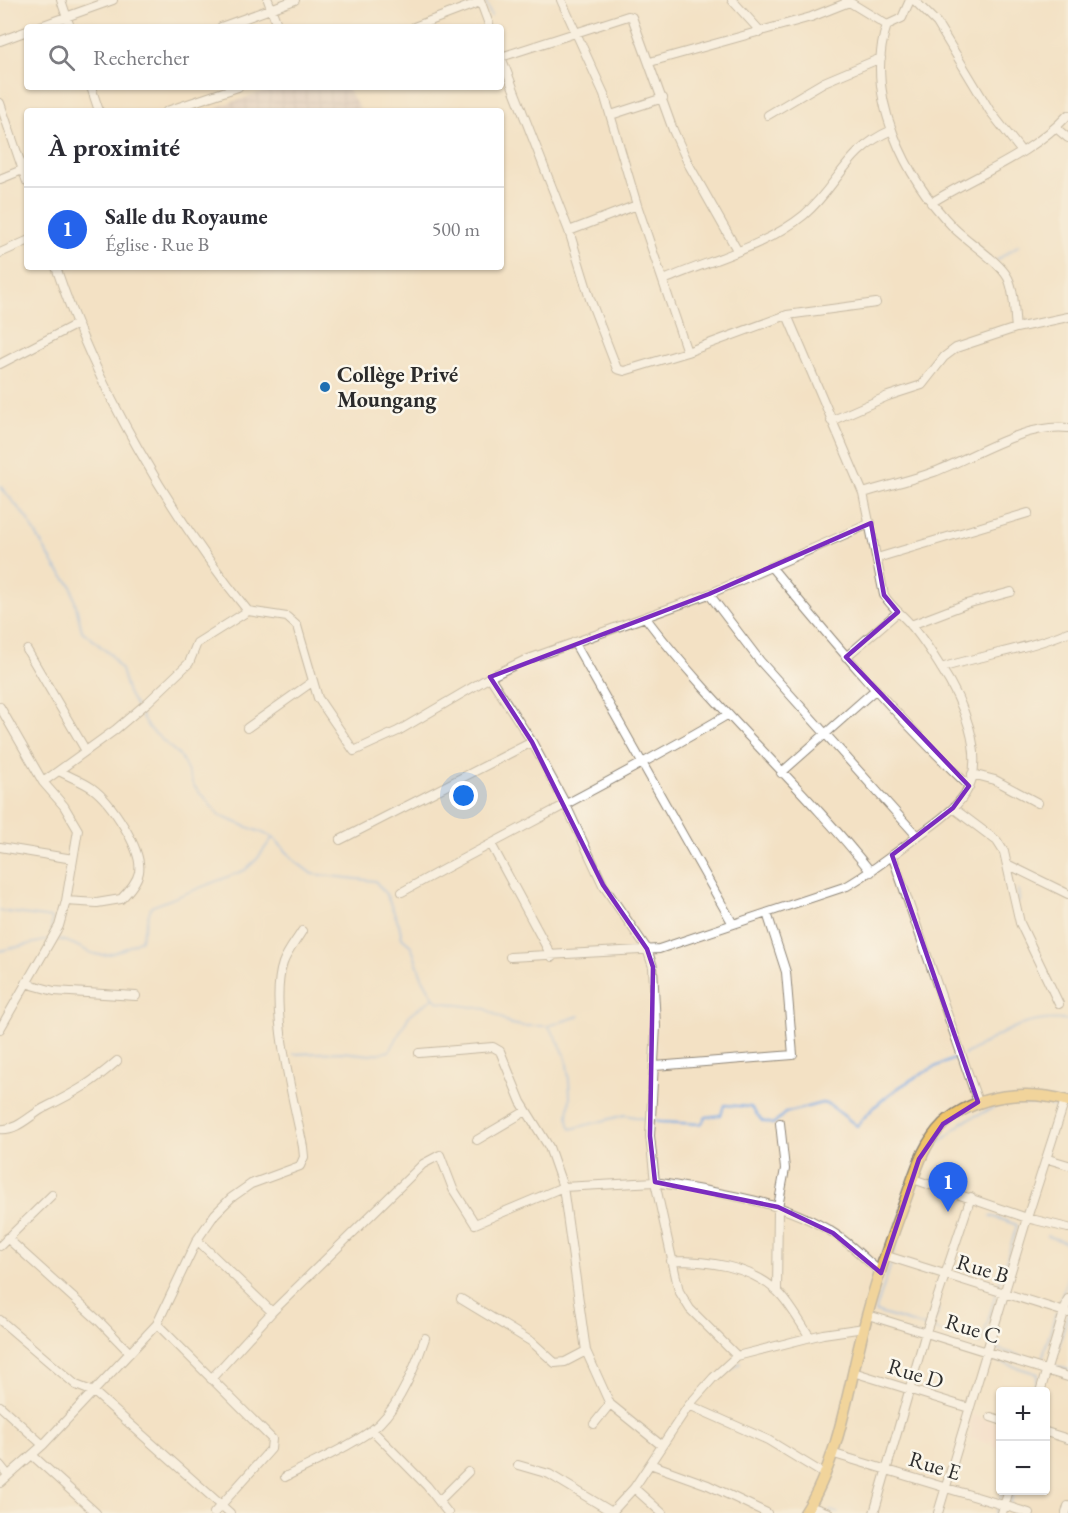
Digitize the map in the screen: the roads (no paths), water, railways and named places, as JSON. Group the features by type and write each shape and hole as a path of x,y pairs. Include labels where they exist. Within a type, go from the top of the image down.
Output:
{"main road":[{"path":"807,1510 831,1453 880,1273 919,1159 943,1124 978,1102 1032,1094 1067,1101"}],"street":[{"path":"61,0 69,24"},
{"path":"47,24 114,0"},
{"path":"227,24 270,4 296,0"},
{"path":"561,0 612,115 638,206 687,352"},
{"path":"732,0 761,32"},
{"path":"1016,328 1007,277 931,204 892,130 885,105 882,41 887,25 902,18 912,0 938,23 986,105 1022,153"},
{"path":"422,24 480,1 489,24"},
{"path":"650,62 811,17 847,1 887,25"},
{"path":"270,4 277,24"},
{"path":"504,56 628,16 632,17 688,165 737,250"},
{"path":"0,41 24,32"},
{"path":"768,115 824,82 881,58"},
{"path":"504,65 569,231 590,299 617,369 624,371 687,352 787,315 876,303"},
{"path":"93,90 98,108"},
{"path":"176,108 229,90"},
{"path":"612,115 663,98"},
{"path":"1,107 24,167"},
{"path":"931,204 964,182 1022,153 1056,128 1068,115"},
{"path":"1056,128 1068,138"},
{"path":"664,280 737,250 761,243 805,214 863,145 892,130"},
{"path":"0,179 24,170"},
{"path":"569,231 638,206"},
{"path":"0,253 24,242"},
{"path":"57,270 77,324 136,441 201,550 248,611 292,620 297,626 318,698 356,751 427,715 490,677 574,642 709,594 871,523"},
{"path":"510,957 552,957 671,946 826,895 871,872 953,808 969,786 972,774 969,725 964,709 941,668 911,625 884,594 863,493 787,315"},
{"path":"831,421 880,399 922,385 944,357 956,348 1016,328 1068,317"},
{"path":"0,364 77,324"},
{"path":"863,493 934,472 984,449 1038,430 1068,428"},
{"path":"877,558 1028,513"},
{"path":"772,568 846,657 969,786"},
{"path":"911,625 966,604 1011,592"},
{"path":"709,594 760,661 917,836"},
{"path":"43,782 116,730 181,672 189,663 197,643 248,611"},
{"path":"846,657 898,612"},
{"path":"645,617 671,652 781,773 833,824 871,872"},
{"path":"941,668 986,654 1032,645 1068,632"},
{"path":"574,642 641,766 733,924"},
{"path":"27,650 86,752"},
{"path":"490,677 532,742 565,803 603,885 647,949 656,984 655,1066 650,1136 655,1182 671,1261 679,1291 690,1309 737,1356"},
{"path":"247,728 312,682"},
{"path":"781,773 876,689"},
{"path":"0,707 43,782 75,821 78,830 66,901 59,926 0,1029"},
{"path":"402,892 565,803 641,766 727,715"},
{"path":"340,840 532,742"},
{"path":"58,771 93,789 102,798 127,833 140,862 136,880 121,899 104,903 66,901"},
{"path":"972,774 995,780 1038,803"},
{"path":"953,808 997,841 1009,865 1020,923 1059,1004"},
{"path":"491,844 552,957"},
{"path":"0,847 73,859"},
{"path":"892,855 978,1102"},
{"path":"1009,865 1068,894"},
{"path":"655,1066 793,1055 786,972 767,913"},
{"path":"0,1483 43,1445 157,1324 197,1240 207,1224 231,1198 251,1184 300,1166 303,1162 303,1147 284,1049 279,994 284,962 302,931"},
{"path":"25,983 54,991 136,996"},
{"path":"419,1053 497,1048 526,1111 549,1147 563,1187 586,1351 610,1404 661,1444"},
{"path":"0,1129 13,1128 45,1107 81,1091 117,1061"},
{"path":"938,1513 1027,1218 1067,1101"},
{"path":"477,1140 526,1111"},
{"path":"777,1291 778,1207 785,1169 780,1123"},
{"path":"211,1379 272,1312 423,1164 438,1156 441,1156 453,1189 475,1224 563,1187 655,1182 756,1200 778,1207 833,1233 880,1273"},
{"path":"1048,1159 1068,1166"},
{"path":"913,1179 1027,1218 1068,1228"},
{"path":"0,1246 52,1195"},
{"path":"874,1513 926,1332 971,1197"},
{"path":"7,1238 99,1321 130,1353"},
{"path":"197,1240 272,1312"},
{"name":"Rue B","path":"887,1256 1066,1313"},
{"path":"671,1261 719,1263 777,1291 810,1337"},
{"path":"461,1299 532,1342 555,1363 565,1362 586,1351"},
{"path":"1041,1387 1066,1313 1068,1299"},
{"name":"Rue C","path":"868,1315 1068,1377"},
{"path":"0,1320 76,1385 94,1392 230,1513"},
{"path":"157,1324 272,1439 271,1449 214,1513"},
{"path":"518,1465 549,1474 612,1513 634,1488 688,1405 737,1356 810,1337 864,1328"},
{"path":"285,1477 372,1430 389,1413 425,1338"},
{"name":"Rue D","path":"853,1372 969,1408"},
{"path":"594,1424 610,1404"},
{"path":"688,1405 768,1440 824,1474"},
{"path":"0,1406 43,1445"},
{"path":"991,1418 996,1419"},
{"path":"372,1430 440,1500 448,1513"},
{"path":"1050,1433 1068,1439"},
{"name":"Rue E","path":"831,1453 946,1487 1003,1510 1029,1513"},
{"path":"32,1455 96,1513"},
{"path":"650,1464 708,1485 767,1513"},
{"path":"0,1465 8,1475"},
{"path":"440,1500 468,1472"},
{"path":"634,1488 662,1513"},
{"path":"1003,1510 1008,1495"},
{"path":"1066,1513 1068,1506"},
{"path":"807,1510 829,1513"}],"waterway":[{"path":"485,0 491,16"},
{"path":"997,260 1019,245"},
{"path":"0,486 26,517 56,568 71,585 82,631 111,655 121,670 128,693 136,707"},
{"path":"139,712 148,727 181,757 194,786 220,816 273,837 296,862 312,874 375,881 386,894 399,924 402,938 411,946 422,977 434,998 439,1002 486,1009 511,1024 522,1026 548,1026 579,1016"},
{"path":"55,939 101,955 129,947 141,939 151,907 245,870 257,859 273,837"},
{"path":"1018,890 1019,902"},
{"path":"0,911 52,918 51,933"},
{"path":"0,951 47,940"},
{"path":"294,1054 342,1052 371,1055 390,1051 410,1014 434,998"},
{"path":"964,1055 1013,1028 1038,1021 1068,1020"},
{"path":"548,1026 560,1044 566,1059 570,1096 568,1121 571,1129 625,1115 660,1122 701,1124 706,1117 721,1115 724,1105 751,1107 762,1121 773,1124 785,1113 822,1103 830,1105 857,1126 878,1103 903,1085 930,1069 959,1057"},
{"path":"1007,1104 1045,1104"},
{"path":"934,1148 964,1121 1000,1105"},
{"path":"1048,1105 1059,1108"},
{"path":"924,1164 931,1152"},
{"path":"893,1255 906,1214"},
{"path":"991,1216 1017,1225 998,1288"},
{"path":"1047,1236 1068,1243"},
{"path":"875,1312 892,1261"},
{"path":"1058,1308 1068,1276"},
{"path":"981,1344 996,1293"},
{"path":"932,1325 938,1314 938,1308"},
{"path":"876,1312 925,1327"},
{"path":"1041,1362 1056,1313"},
{"path":"1053,1365 1068,1314"},
{"path":"873,1324 921,1337"},
{"path":"929,1328 981,1344"},
{"path":"940,1343 979,1355"},
{"path":"991,1347 1040,1362"},
{"path":"987,1358 1038,1374"},
{"path":"722,1376 740,1363"},
{"path":"1052,1365 1068,1370"},
{"path":"1034,1387 1038,1374"},
{"path":"1061,1513 1068,1491"},
{"path":"1000,1499 1001,1495"},
{"path":"1010,1504 1013,1495"},
{"path":"996,1513 997,1509"},
{"path":"830,1511 838,1513"}],"place":[{"name":"Collège Privé Moungang","path":"325,387"},
{"name":"Salle du Royaume","path":"948,1212"}]}
